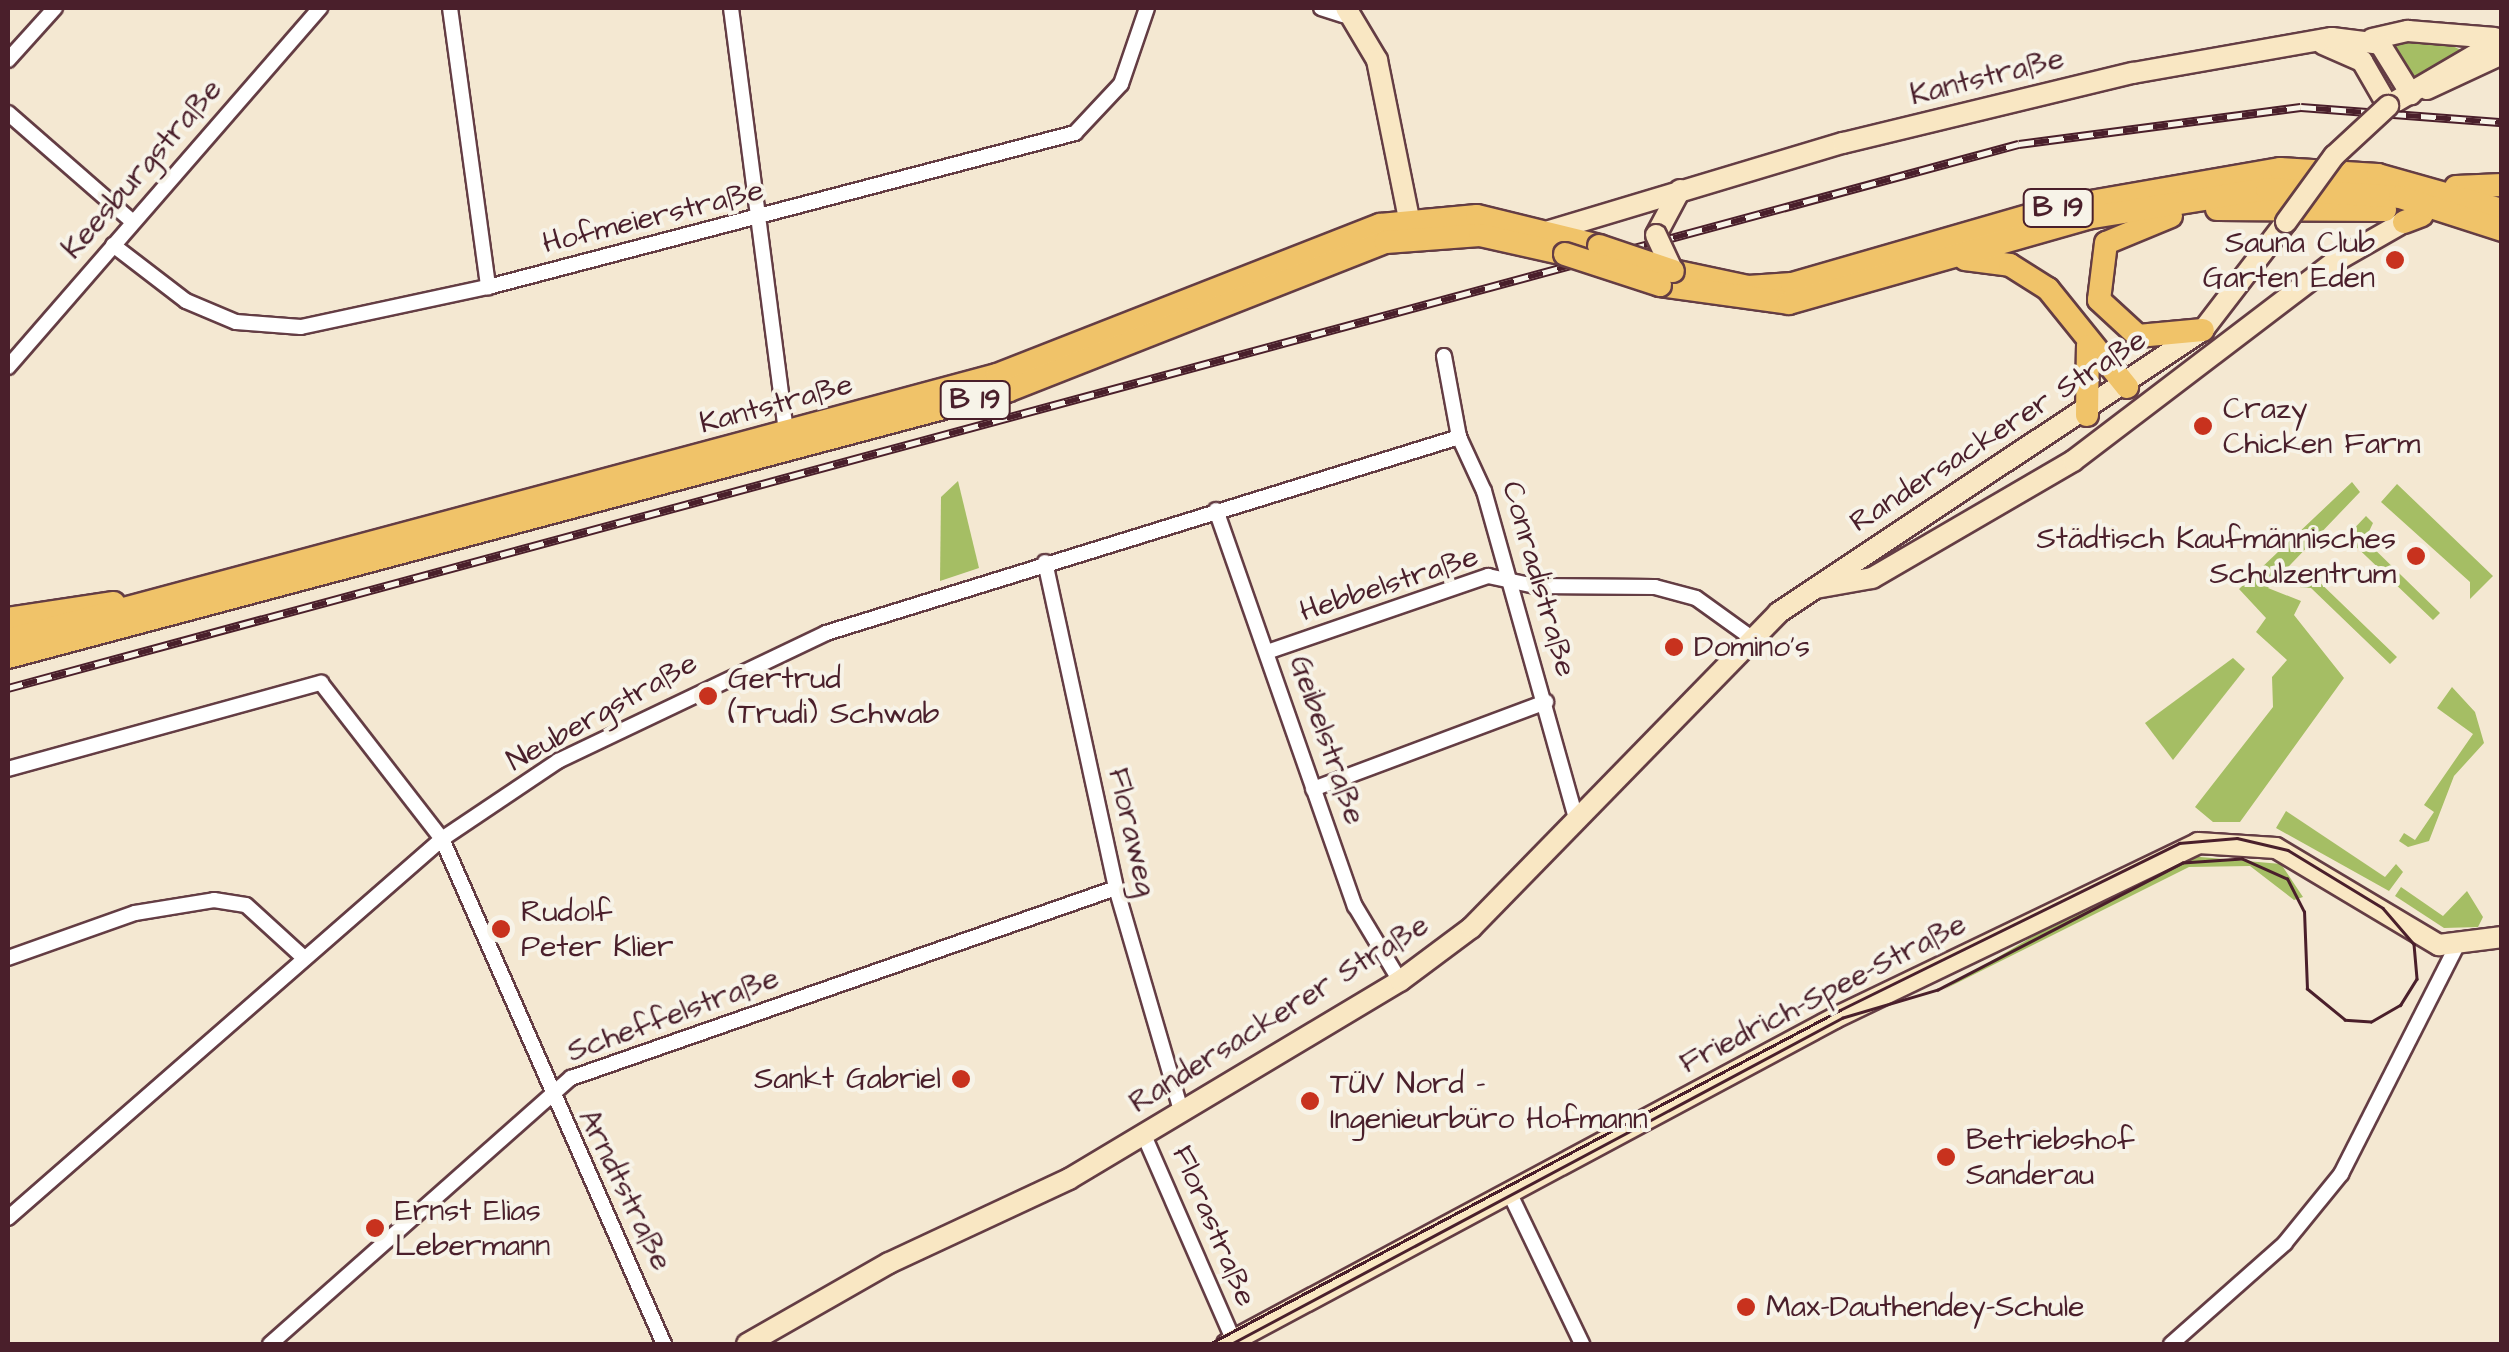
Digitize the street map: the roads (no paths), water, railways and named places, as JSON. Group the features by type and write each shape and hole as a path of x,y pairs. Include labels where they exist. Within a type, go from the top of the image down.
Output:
{"main road":[{"name":"B 19","path":"1549,230 1671,276 1748,287 1840,276 2056,208 2204,177 2280,169 2443,188 2502,210"},
{"path":"2443,188 2502,185"},
{"name":"B 19","path":"8,657 1007,390 1411,229 1480,234 1789,303 2087,218 2267,189 2354,190 2472,217 2502,230"},
{"path":"2202,330 2152,338 2121,328 2098,300 2106,243 2148,221 2234,207 2413,218 2472,217"},
{"name":"Kantstraße","path":"142,604 786,433 1111,337 1411,229 1478,216 1549,230"},
{"path":"1947,259 1992,258 2031,276 2127,387"},
{"path":"2087,415 2088,346"},
{"path":"8,619 80,602 142,604"},
{"name":"B 19","path":"8,640 142,604"}],"street":[{"path":"8,60 55,8"},
{"name":"Keesburgstraße","path":"8,367 320,8"},
{"path":"450,8 488,287"},
{"path":"731,8 786,433"},
{"name":"Hofmeierstraße","path":"114,246 186,301 236,322 301,327 488,287 1076,133 1120,84 1148,8"},
{"path":"1320,8 1345,11 1377,60 1411,229"},
{"name":"Kantstraße","path":"1549,230 1686,185 2134,73 2306,44 2372,39 2408,30 2502,38"},
{"name":"Randersackerer Straße","path":"2411,94 2502,38"},
{"path":"2372,39 2411,94"},
{"name":"Kantstraße","path":"2306,44 2362,62 2388,106"},
{"name":"Randersackerer Straße","path":"747,1344 1143,1133 1400,981 1471,928 1753,639 1809,589 2087,415 2202,330 2270,247 2334,156 2388,106 2502,54"},
{"path":"8,113 133,222"},
{"path":"1671,276 1656,236 1686,185"},
{"name":"Randersackerer Straße","path":"1809,589 1872,578 2073,461 2334,262 2413,218"},
{"name":"Conradistraße","path":"1444,356 1459,436 1512,581 1577,821"},
{"name":"Neubergstraße","path":"8,1218 442,839 558,761 749,663 1045,562 1459,436"},
{"name":"Geibelstraße","path":"1216,510 1355,906 1400,981"},
{"name":"Floraweg","path":"1045,562 1116,888 1181,1110"},
{"name":"Hebbelstraße","path":"1268,652 1488,576 1512,581 1656,586 1696,598 1753,639"},
{"name":"Arndtstraße","path":"8,769 321,683 442,839 548,1096 664,1344"},
{"path":"1313,789 1546,702"},
{"name":"Friedrich-Spee-Straße","path":"1231,1343 1681,1099 2198,843 2276,848 2419,936 2456,947"},
{"name":"Scheffelstraße","path":"270,1344 570,1078 1116,888"},
{"path":"8,958 135,914 214,900 246,905 304,958"},
{"path":"2171,1344 2285,1243 2340,1174 2456,947 2502,937"},
{"name":"Florastraße","path":"1143,1133 1231,1343"},
{"path":"1509,1192 1582,1344"}],"tram line":[{"path":"1209,1344 1840,1010 2179,843 2237,838 2288,850 2383,908 2414,944 2417,979 2401,1005 2371,1022 2345,1020 2307,989 2304,912 2287,879 2242,859 2183,863 1938,990 1843,1018 1232,1344"}],"railway":[{"path":"8,688 2019,144 2301,107 2502,122"}],"place":[{"name":"Sauna Club Garten Eden","path":"2395,260"},
{"name":"Crazy Chicken Farm","path":"2203,426"},
{"name":"Städtisch Kaufmännisches Schulzentrum","path":"2416,556"},
{"name":"Domino's","path":"1674,647"},
{"name":"Gertrud (Trudi) Schwab","path":"708,696"},
{"name":"Rudolf Peter Klier","path":"501,929"},
{"name":"Sankt Gabriel","path":"961,1079"},
{"name":"TÜV Nord - Ingenieurbüro Hofmann","path":"1310,1101"},
{"name":"Betriebshof Sanderau","path":"1946,1157"},
{"name":"Ernst Elias Lebermann","path":"375,1228"},
{"name":"Max-Dauthendey-Schule","path":"1746,1307"}]}
